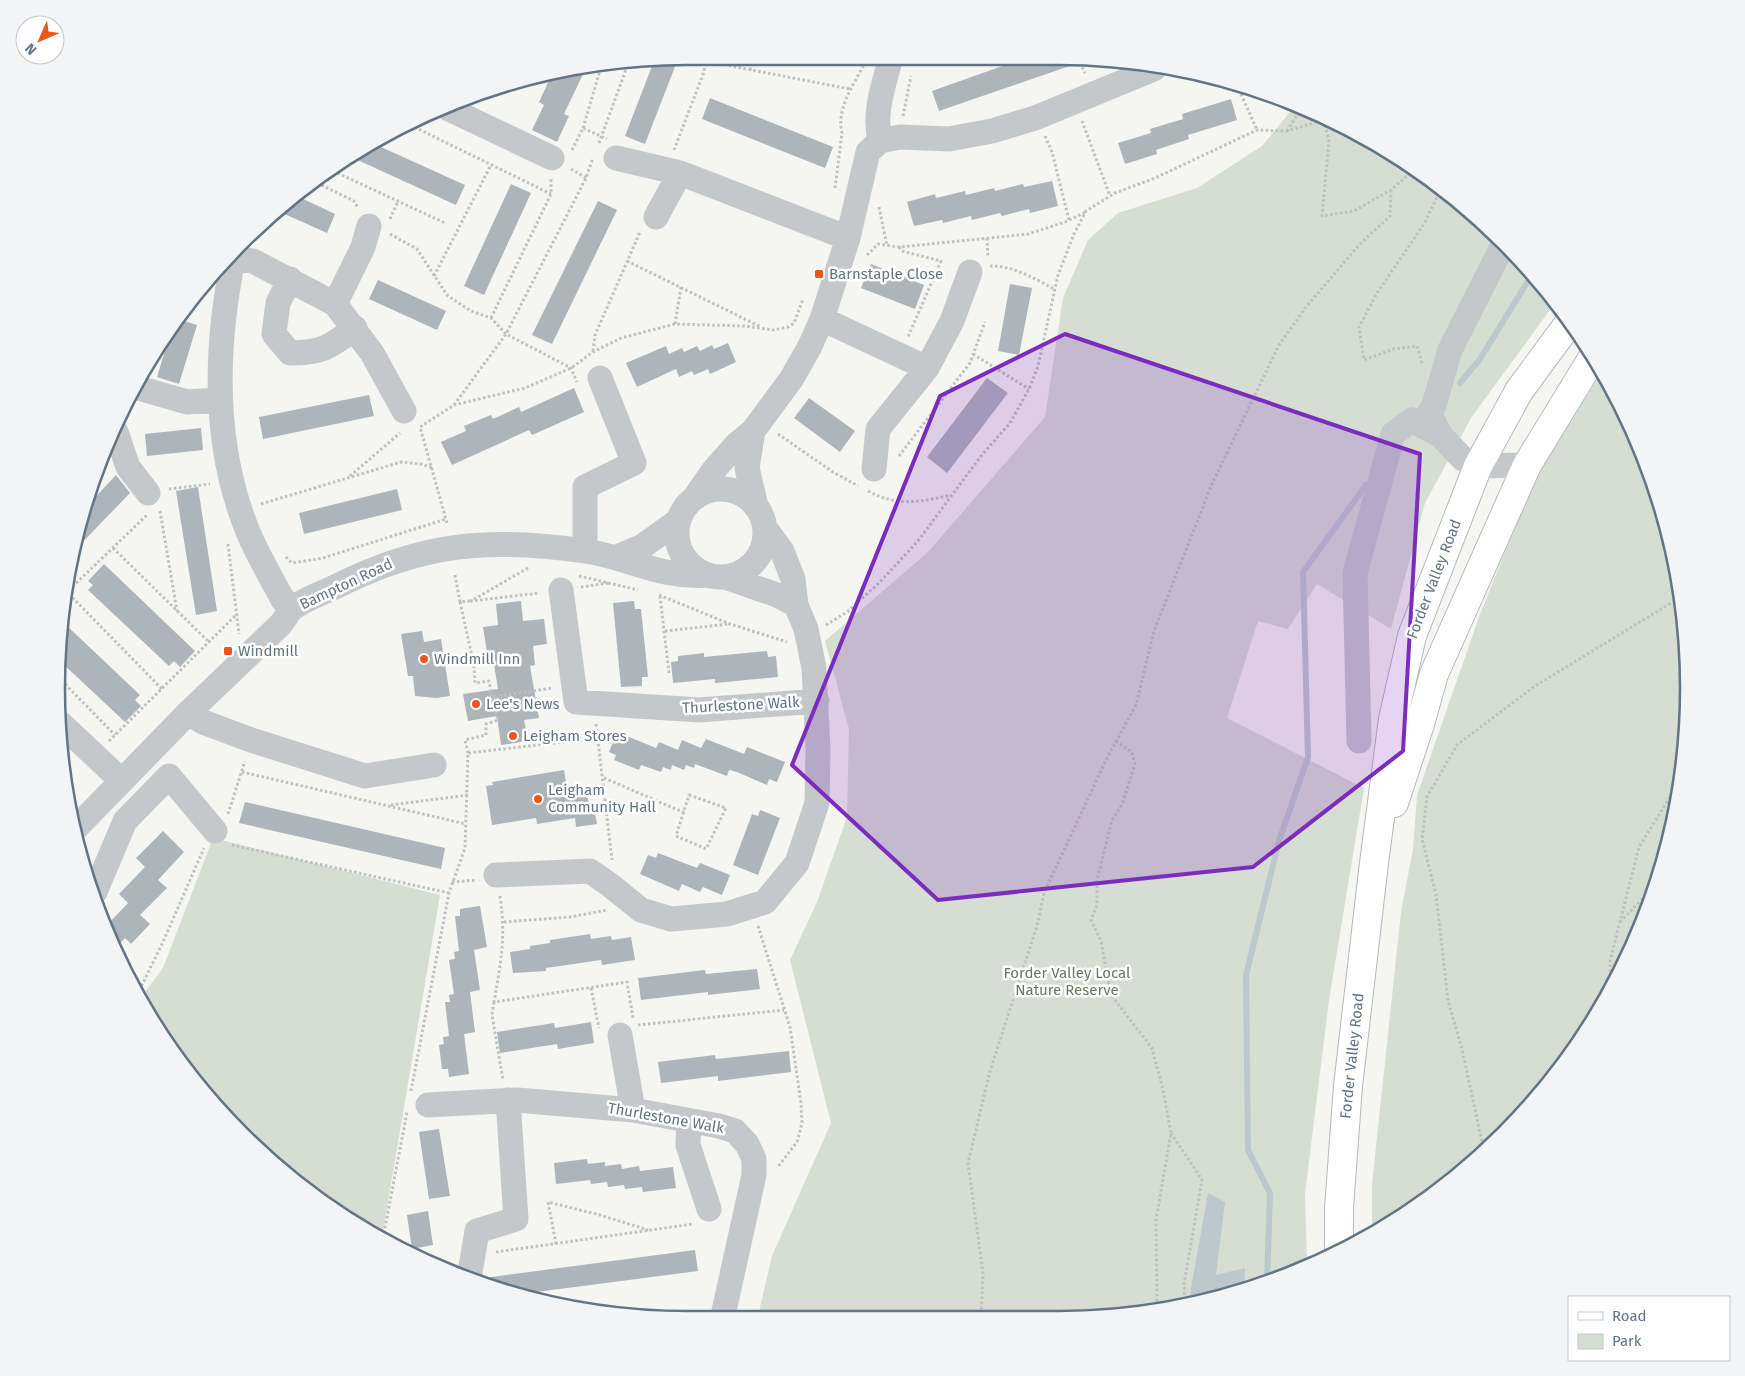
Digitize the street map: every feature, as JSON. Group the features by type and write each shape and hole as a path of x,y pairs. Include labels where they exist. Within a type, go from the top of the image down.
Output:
{"main road":[{"name":"Forder Valley Road","path":"1339,1244 1339,1208 1348,1086 1374,863 1393,719 1412,636 1478,466 1519,391 1565,328"},
{"name":"Forder Valley Road","path":"1374,863 1420,724 1434,674 1528,465 1589,364"}],"street":[{"path":"889,65 879,107 877,131 890,139"},
{"path":"796,605 777,595 716,576 690,565 677,540 679,520 682,512 713,471 736,444 753,431 792,378 822,320 848,238 868,152 890,139 949,139 992,131 1037,117 1148,72"},
{"path":"453,111 552,158"},
{"path":"603,151 680,173 848,238"},
{"path":"656,217 680,173"},
{"path":"335,304 363,247 369,226"},
{"path":"1500,250 1450,350 1434,405 1429,413 1441,436 1463,459 1478,466 1528,465"},
{"path":"239,256 253,261 290,279 335,304 372,353 410,425"},
{"path":"233,263 222,320 219,400 233,481 248,531 264,566 283,600 293,608"},
{"path":"878,477 878,429 927,368 952,321 970,272"},
{"path":"290,279 278,303 274,334 290,354 306,353 328,348 355,328"},
{"path":"822,320 927,368"},
{"path":"585,551 585,487 634,463 590,382"},
{"path":"141,389 187,402 219,400"},
{"path":"1359,741 1356,573 1393,434 1412,420 1441,436"},
{"path":"753,431 747,468 760,517"},
{"path":"118,437 128,467 155,499"},
{"path":"695,497 722,489 741,494 760,517"},
{"name":"Bampton Road","path":"80,824 188,713 281,624 293,608 388,562 427,551 470,545 523,544 585,551 617,557 644,569 673,575 716,576 742,572 756,561 763,546 760,517"},
{"name":"Thurlestone Walk","path":"496,875 590,871 641,910 671,919 727,914 765,902 797,863 814,812 817,794 817,701 814,668 808,636 796,605 793,580 782,551 760,517"},
{"path":"617,557 642,546 679,520"},
{"path":"565,582 585,703"},
{"name":"Thurlestone Walk","path":"585,703 699,710 817,701"},
{"path":"188,713 203,722 251,740 365,776 434,765"},
{"path":"67,735 94,755 122,782"},
{"path":"97,885 125,821 169,776 212,836"},
{"path":"620,1035 633,1110"},
{"path":"471,1267 477,1232 516,1219 511,1169 508,1100"},
{"name":"Thurlestone Walk","path":"415,1103 508,1100 633,1110 735,1131 747,1144 754,1159 752,1187 724,1311"},
{"path":"689,1121 688,1145 708,1208"}],"path":[{"path":"725,65 850,89"},
{"path":"750,70 751,65"},
{"path":"833,196 841,142 840,125 850,89 864,65"},
{"path":"890,139 905,103 915,65"},
{"path":"603,151 601,136 626,68"},
{"path":"552,158 570,153 583,128 599,71"},
{"path":"1241,93 1257,130"},
{"path":"1074,102 1110,196"},
{"path":"1287,131 1297,113"},
{"path":"1037,117 1052,152 1068,220"},
{"path":"862,261 878,244 899,247 1028,234 1068,220 1110,196 1257,130 1287,131 1317,122"},
{"path":"1325,125 1328,141 1322,216 1354,211 1391,190 1409,174"},
{"path":"415,128 550,194"},
{"path":"454,405 506,334 586,178 603,151 616,144 583,128"},
{"path":"552,158 586,178"},
{"path":"492,318 550,194 552,158"},
{"path":"434,276 491,165"},
{"path":"337,173 445,223"},
{"path":"321,185 354,201 369,226 416,249 448,295 457,302 471,311 492,318 506,334 571,368 590,382"},
{"path":"981,1311 983,1273 968,1163 990,1071 1037,926 1044,893 1116,742 1136,705 1154,631 1212,484 1279,345 1306,307 1359,245 1390,216 1391,190"},
{"path":"1422,369 1417,346 1393,349 1364,360 1359,327 1377,293 1424,224 1438,196"},
{"path":"651,593 730,624 796,645 846,612 879,583 918,541 981,456 1010,423 1029,389 1038,366 1054,289 1074,234 1086,211"},
{"path":"988,238 988,266 1000,266 1038,280 1054,289"},
{"path":"899,247 902,251 941,261 900,356"},
{"path":"627,261 764,329"},
{"path":"675,324 681,287"},
{"path":"348,478 398,433 410,425 454,405 525,388 571,368 592,352 621,338 675,324 774,330 788,327 794,323 804,296"},
{"path":"878,477 970,363 985,322"},
{"path":"973,354 1029,389"},
{"path":"281,550 292,564 323,558 446,521 433,468 410,425"},
{"path":"242,510 401,462 421,464 433,468"},
{"path":"74,586 113,548 155,499 233,481"},
{"path":"155,499 178,611"},
{"path":"227,539 242,662"},
{"path":"113,548 209,642"},
{"path":"471,601 529,568 536,568"},
{"path":"384,1232 415,1103 449,893 465,848 468,753 465,740 486,734 486,724 498,720 489,681 475,683 474,666 455,575"},
{"path":"460,602 565,582 643,591"},
{"path":"660,595 669,673"},
{"path":"72,597 162,689"},
{"path":"1482,1143 1462,1049 1448,1001 1436,894 1422,839 1427,797 1457,745 1535,686 1674,603"},
{"path":"94,755 236,615"},
{"path":"664,631 730,624"},
{"path":"65,685 115,735"},
{"path":"492,697 534,692"},
{"path":"504,922 603,913 613,907 619,892 598,738 585,703"},
{"path":"468,753 598,738"},
{"path":"141,986 212,836 230,811 251,740"},
{"path":"1116,742 1132,752 1136,764 1122,804 1112,820 1097,880 1097,905 1091,920 1101,941 1111,995 1152,1048 1163,1090 1170,1134 1156,1220 1157,1303"},
{"path":"604,778 685,813"},
{"path":"388,806 468,795"},
{"path":"689,795 726,808 706,849 676,836 685,813 689,795"},
{"path":"1610,974 1610,961 1639,847 1670,796"},
{"path":"212,836 449,893"},
{"path":"496,875 504,922 504,946 492,1014 508,1100"},
{"path":"1619,922 1644,898"},
{"path":"752,906 791,1034 802,1123 797,1142 781,1165 752,1187"},
{"path":"494,1002 627,982 635,1026 784,1010"},
{"path":"591,988 600,1032 619,1029 620,1035"},
{"path":"1170,1134 1202,1180 1184,1284 1185,1298"},
{"path":"556,1244 548,1202 600,1214 648,1230"},
{"path":"471,1267 556,1244 698,1223 708,1208"}],"highlighted area":[{"path":"1065,334 1420,454 1403,751 1253,867 938,900 792,765 940,396"}],"green space":[{"name":"Forder Valley Local Nature Reserve","path":"1291,111 1333,129 1369,148 1436,194 1468,220 1498,247 1551,309 1471,418 1425,503 1391,629 1317,584 1288,629 1258,621 1227,718 1364,788 1329,1000 1305,1194 1307,1259 1257,1278 1218,1290 1138,1306 1098,1310 759,1311 772,1256 831,1123 790,960 817,902 847,817 849,729 825,641 928,552 1045,417 1063,298 1088,240 1118,213 1197,188 1262,146"},
{"path":"1598,379 1616,412 1647,488 1659,527 1675,607 1679,647 1679,729 1668,810 1659,849 1633,926 1616,964 1575,1034 1551,1067 1498,1129 1436,1182 1372,1225 1372,1184 1401,912 1413,849 1417,795 1479,617 1537,471"},
{"path":"213,838 440,895 383,1232 342,1206 277,1156 247,1129 220,1099 170,1034 145,993 163,968"}],"shaded area":[{"path":"1208,1193 1225,1202 1216,1275 1245,1268 1244,1282 1190,1297"}],"building":[{"path":"675,65 645,144 625,136 652,66"},
{"path":"1005,65 1071,65 939,111 932,91"},
{"path":"583,74 564,114 569,116 557,142 532,130 544,105 539,102 549,81"},
{"path":"710,98 833,147 825,168 702,119"},
{"path":"1231,99 1237,120 1188,135 1189,139 1156,150 1157,154 1125,164 1118,143 1151,133 1150,129 1183,119 1182,114"},
{"path":"379,146 465,185 456,205 357,160"},
{"path":"1052,181 1058,206 1030,213 1029,209 1002,216 1000,213 972,220 971,216 943,223 942,220 914,226 907,202 935,194 936,198 965,191 966,195 994,188 995,191 1023,184 1024,187"},
{"path":"511,184 531,193 484,295 464,286"},
{"path":"303,199 335,214 327,233 284,214"},
{"path":"598,201 617,210 552,344 532,335"},
{"path":"871,264 924,285 915,309 861,288"},
{"path":"378,280 446,311 437,330 369,299"},
{"path":"1010,284 1032,288 1019,355 998,351"},
{"path":"185,321 197,325 179,384 157,377 165,349"},
{"path":"728,343 736,362 710,374 708,369 694,375 692,371 679,377 676,369 637,387 626,363 666,346 669,354 682,348 684,352 697,346 700,351 712,345 714,349"},
{"path":"987,378 1008,393 947,473 927,457"},
{"path":"574,388 584,412 532,435 529,430 452,465 441,442 466,431 464,426 491,415 493,419 519,407 521,412"},
{"path":"369,395 374,416 263,439 259,417"},
{"path":"809,398 855,431 840,452 794,418"},
{"path":"201,428 203,450 147,456 145,434"},
{"path":"116,475 130,493 82,542 86,527 95,497"},
{"path":"198,487 217,611 196,615 176,491"},
{"path":"397,489 402,510 304,534 299,513"},
{"path":"104,564 195,651 180,667 174,661 169,666 88,590 93,585 88,581"},
{"path":"521,601 523,621 544,619 547,644 533,646 535,665 530,666 539,718 524,720 528,741 501,745 497,716 468,721 463,694 498,689 492,652 487,652 483,627 498,625 496,604"},
{"path":"634,601 635,609 641,609 648,677 642,677 642,686 621,687 613,603"},
{"path":"68,627 140,695 135,700 141,706 125,722 66,666"},
{"name":"Windmill Inn","path":"422,631 424,642 441,639 450,696 437,698 415,696 413,676 408,676 401,634"},
{"path":"767,651 768,657 776,656 778,677 715,683 715,679 673,683 671,662 678,661 678,656 704,653 704,657"},
{"path":"617,732 656,748 659,742 678,750 682,740 701,748 706,739 744,754 747,747 785,762 777,782 769,779 767,785 737,772 729,770 727,776 695,764 694,768 686,765 684,770 672,765 671,770 663,767 661,772 641,765 639,770 614,760 616,755 609,752"},
{"name":"Leigham Community Hall","path":"564,770 568,794 586,791 589,804 593,803 597,824 576,827 575,818 537,824 536,818 492,825 486,786 493,785 492,782"},
{"path":"245,802 445,848 441,869 239,823"},
{"path":"760,810 780,818 758,875 733,865 752,814 758,816"},
{"path":"163,831 184,852 158,880 167,888 140,915 150,924 131,944 125,938 120,944 110,922 128,903 119,894 145,867 136,858"},
{"path":"658,853 697,868 700,863 730,875 722,895 703,887 700,892 682,884 679,891 640,874 648,855 656,858"},
{"path":"480,906 487,947 474,950 480,990 470,992 475,1032 464,1034 469,1074 449,1077 448,1069 442,1069 439,1045 444,1044 443,1037 449,1036 445,1002 450,1002 449,995 454,994 449,960 455,959 454,952 459,951 455,916 460,916 460,909"},
{"path":"590,934 591,939 611,936 612,940 631,937 635,960 602,965 601,960 546,968 546,971 513,973 510,952 550,943 550,940"},
{"path":"757,969 760,989 708,995 708,992 641,1000 638,978 705,970 706,974"},
{"path":"591,1022 594,1043 558,1049 557,1044 500,1053 497,1032 554,1023 555,1028"},
{"path":"789,1051 791,1072 718,1081 718,1076 661,1083 658,1062 715,1055 716,1059"},
{"path":"439,1129 450,1196 429,1199 419,1132"},
{"path":"587,1159 588,1164 605,1162 605,1166 621,1164 622,1169 639,1166 640,1171 673,1167 676,1188 643,1192 642,1187 625,1189 624,1185 608,1187 607,1182 591,1184 590,1180 556,1184 554,1163"},
{"path":"428,1211 433,1245 415,1248 412,1247 407,1215"},
{"path":"695,1250 698,1271 536,1292 487,1278"}],"waterway":[{"path":"1460,383 1480,359 1528,281"},
{"path":"1267,1274 1270,1193 1248,1150 1246,975 1279,841 1308,757 1303,572 1366,485"}],"place":[{"name":"Barnstaple Close","path":"819,274"},
{"name":"Windmill","path":"228,651"},
{"name":"Windmill Inn","path":"424,659"},
{"name":"Lee's News","path":"476,704"},
{"name":"Leigham Stores","path":"513,736"},
{"name":"Leigham Community Hall","path":"538,799"}]}
